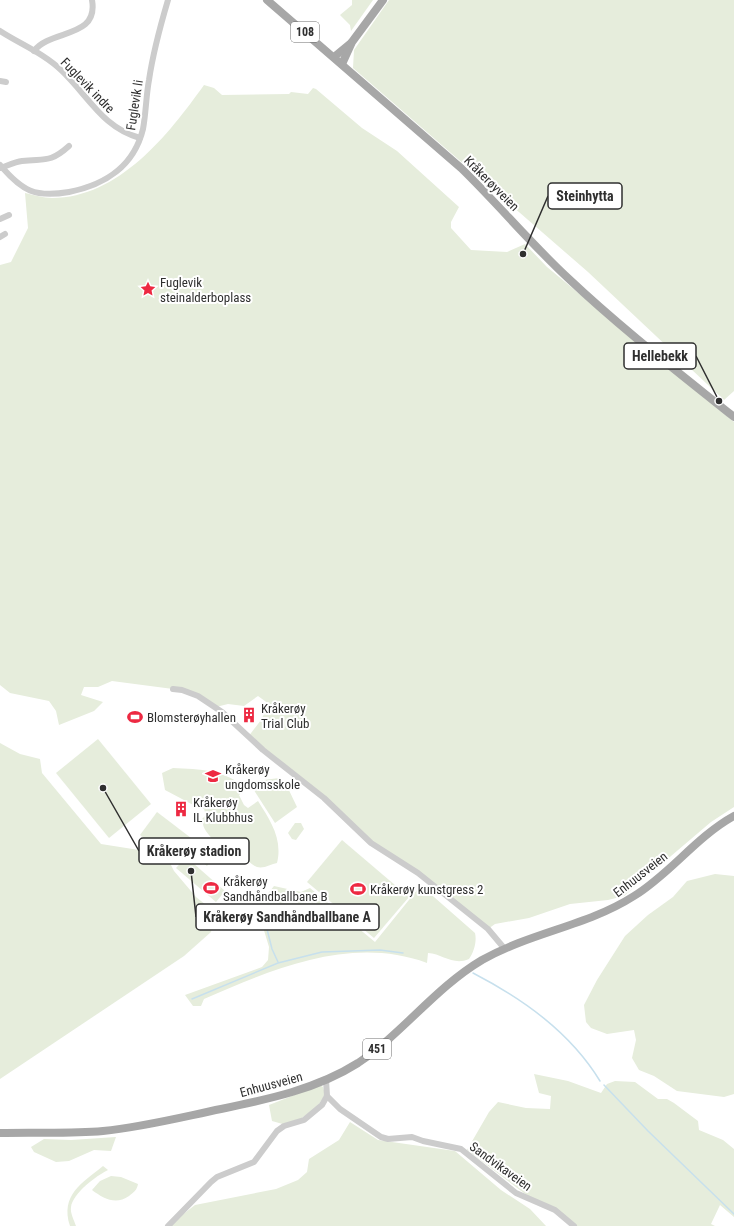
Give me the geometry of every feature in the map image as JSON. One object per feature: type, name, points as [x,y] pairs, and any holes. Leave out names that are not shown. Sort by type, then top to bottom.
[{"type":"main road","name":"Kråkerøyveien","points":[[267,0],[461,168],[488,194],[557,268],[588,297],[734,417]]},
{"type":"main road","points":[[342,64],[352,42],[383,0]]},
{"type":"main road","points":[[334,57],[352,42]]},
{"type":"main road","name":"Enhuusveien","points":[[0,1133],[87,1132],[132,1127],[277,1097],[326,1080],[368,1056],[455,978],[504,948],[615,908],[637,895],[709,833],[734,816]]},
{"type":"street","points":[[34,51],[42,42],[66,34],[85,24],[92,12],[92,0]]},
{"type":"street","name":"Fuglevik li","points":[[1,167],[25,188],[36,193],[55,194],[76,190],[102,181],[125,166],[136,150],[140,138],[152,63],[168,0]]},
{"type":"street","name":"Fuglevik indre","points":[[0,31],[34,51],[61,70],[111,125],[130,135],[140,138]]},
{"type":"street","points":[[1,167],[19,161],[46,161],[60,155],[69,146]]},
{"type":"street","points":[[0,219],[9,215]]},
{"type":"street","points":[[173,689],[182,690],[198,696],[222,712],[262,750],[324,798],[371,843],[418,872],[488,929],[504,948]]},
{"type":"street","points":[[168,1226],[211,1182],[218,1177],[254,1162],[277,1131],[284,1126],[304,1120],[322,1105],[327,1096],[326,1080]]},
{"type":"street","name":"Sandvikaveien","points":[[327,1096],[340,1109],[381,1137],[388,1139],[412,1137],[423,1141],[461,1149],[516,1193],[555,1210],[574,1226]]},
{"type":"green space","points":[[352,0],[373,0],[351,31],[350,25],[340,15],[352,5]]},
{"type":"green space","points":[[389,0],[734,0],[734,391],[724,400],[588,272],[353,68],[354,50]]},
{"type":"green space","points":[[204,85],[214,88],[222,95],[289,94],[291,92],[308,94],[313,88],[316,89],[362,128],[397,151],[459,207],[451,222],[451,228],[471,250],[507,252],[525,244],[547,267],[734,422],[734,807],[711,822],[624,896],[608,900],[570,904],[529,918],[495,924],[488,929],[418,873],[388,855],[248,737],[261,720],[269,704],[258,696],[244,706],[228,704],[216,707],[198,696],[173,689],[112,681],[98,687],[84,687],[81,695],[103,702],[94,711],[59,725],[56,711],[49,701],[10,693],[0,685],[0,265],[11,262],[28,228],[25,193],[52,198],[76,195],[99,187],[120,175],[140,160],[158,142],[175,123]]},
{"type":"green space","points":[[98,739],[151,804],[109,838],[56,773]]},
{"type":"green space","points":[[0,743],[20,754],[40,759],[42,773],[101,844],[158,853],[169,861],[174,871],[196,897],[211,909],[214,921],[211,932],[184,956],[0,1079]]},
{"type":"green space","points":[[173,768],[203,770],[221,774],[230,778],[246,789],[239,795],[244,805],[248,808],[258,801],[274,830],[278,846],[277,863],[265,867],[256,866],[246,861],[244,864],[218,844],[204,829],[203,824],[200,821],[206,815],[204,809],[199,808],[165,790],[162,773]]},
{"type":"green space","points":[[279,778],[286,784],[297,807],[275,823],[252,787],[256,781]]},
{"type":"green space","points":[[157,812],[195,841],[178,864],[140,835]]},
{"type":"green space","points":[[295,823],[301,823],[304,829],[296,840],[292,839],[288,833]]},
{"type":"green space","points":[[198,838],[218,852],[207,866],[188,851]]},
{"type":"green space","name":"Kråkerøy kunstgress 2","points":[[342,840],[409,897],[374,938],[307,882]]},
{"type":"green space","points":[[186,857],[225,891],[216,902],[176,868]]},
{"type":"green space","points":[[715,874],[734,876],[734,1094],[724,1097],[677,1091],[654,1076],[639,1070],[632,1058],[636,1040],[634,1030],[607,1034],[591,1028],[586,1022],[584,1005],[597,980],[625,936],[648,915],[673,897],[687,881]]},
{"type":"green space","points":[[274,886],[301,892],[310,888],[375,942],[417,890],[426,890],[475,933],[476,939],[474,950],[469,959],[463,961],[453,960],[428,953],[427,963],[398,955],[370,953],[341,954],[313,959],[257,977],[204,999],[201,1006],[193,1006],[185,995],[262,967],[268,960],[269,947],[260,917],[253,912]]},
{"type":"green space","points":[[534,1074],[568,1081],[601,1093],[607,1084],[615,1081],[635,1082],[658,1099],[667,1099],[674,1103],[698,1121],[699,1130],[723,1140],[734,1149],[734,1217],[720,1205],[711,1224],[715,1226],[576,1226],[533,1200],[467,1150],[489,1112],[498,1102],[526,1108],[550,1109],[551,1096],[539,1093]]},
{"type":"green space","points":[[320,1085],[323,1087],[325,1094],[318,1106],[299,1120],[286,1125],[272,1121],[269,1105]]},
{"type":"green space","points":[[350,1122],[378,1140],[455,1151],[501,1190],[530,1209],[546,1226],[168,1226],[195,1205],[276,1189],[298,1180],[307,1172],[309,1159],[339,1140]]},
{"type":"green space","points":[[116,1137],[111,1151],[94,1150],[69,1161],[56,1162],[34,1152],[31,1147],[44,1139],[71,1140]]},
{"type":"green space","points":[[103,1166],[108,1170],[97,1176],[76,1196],[71,1207],[71,1212],[76,1226],[70,1226],[68,1206],[71,1198],[81,1184]]},
{"type":"green space","points":[[111,1176],[121,1177],[138,1184],[137,1188],[129,1196],[119,1200],[110,1200],[92,1190],[100,1181]]},
{"type":"waterway","points":[[262,909],[272,949],[278,962]]},
{"type":"waterway","points":[[192,999],[278,963],[322,952],[380,950],[403,953]]},
{"type":"waterway","points":[[473,973],[510,994],[544,1018],[575,1047],[600,1081]]},
{"type":"waterway","points":[[604,1085],[648,1131],[734,1214]]},
{"type":"place","name":"Steinhytta","points":[[523,254]]},
{"type":"place","name":"Fuglevik steinalderboplass","points":[[148,289]]},
{"type":"place","name":"Hellebekk","points":[[719,401]]},
{"type":"place","name":"Kråkerøy Trial Club","points":[[249,715]]},
{"type":"place","name":"Blomsterøyhallen","points":[[135,717]]},
{"type":"place","name":"Kråkerøy ungdomsskole","points":[[213,776]]},
{"type":"place","name":"Kråkerøy stadion","points":[[103,788]]},
{"type":"place","name":"Kråkerøy IL Klubbhus","points":[[181,809]]},
{"type":"place","name":"Kråkerøy Sandhåndballbane A","points":[[191,871]]},
{"type":"place","name":"Kråkerøy Sandhåndballbane B","points":[[211,888]]},
{"type":"place","name":"Kråkerøy kunstgress 2","points":[[358,889]]}]
